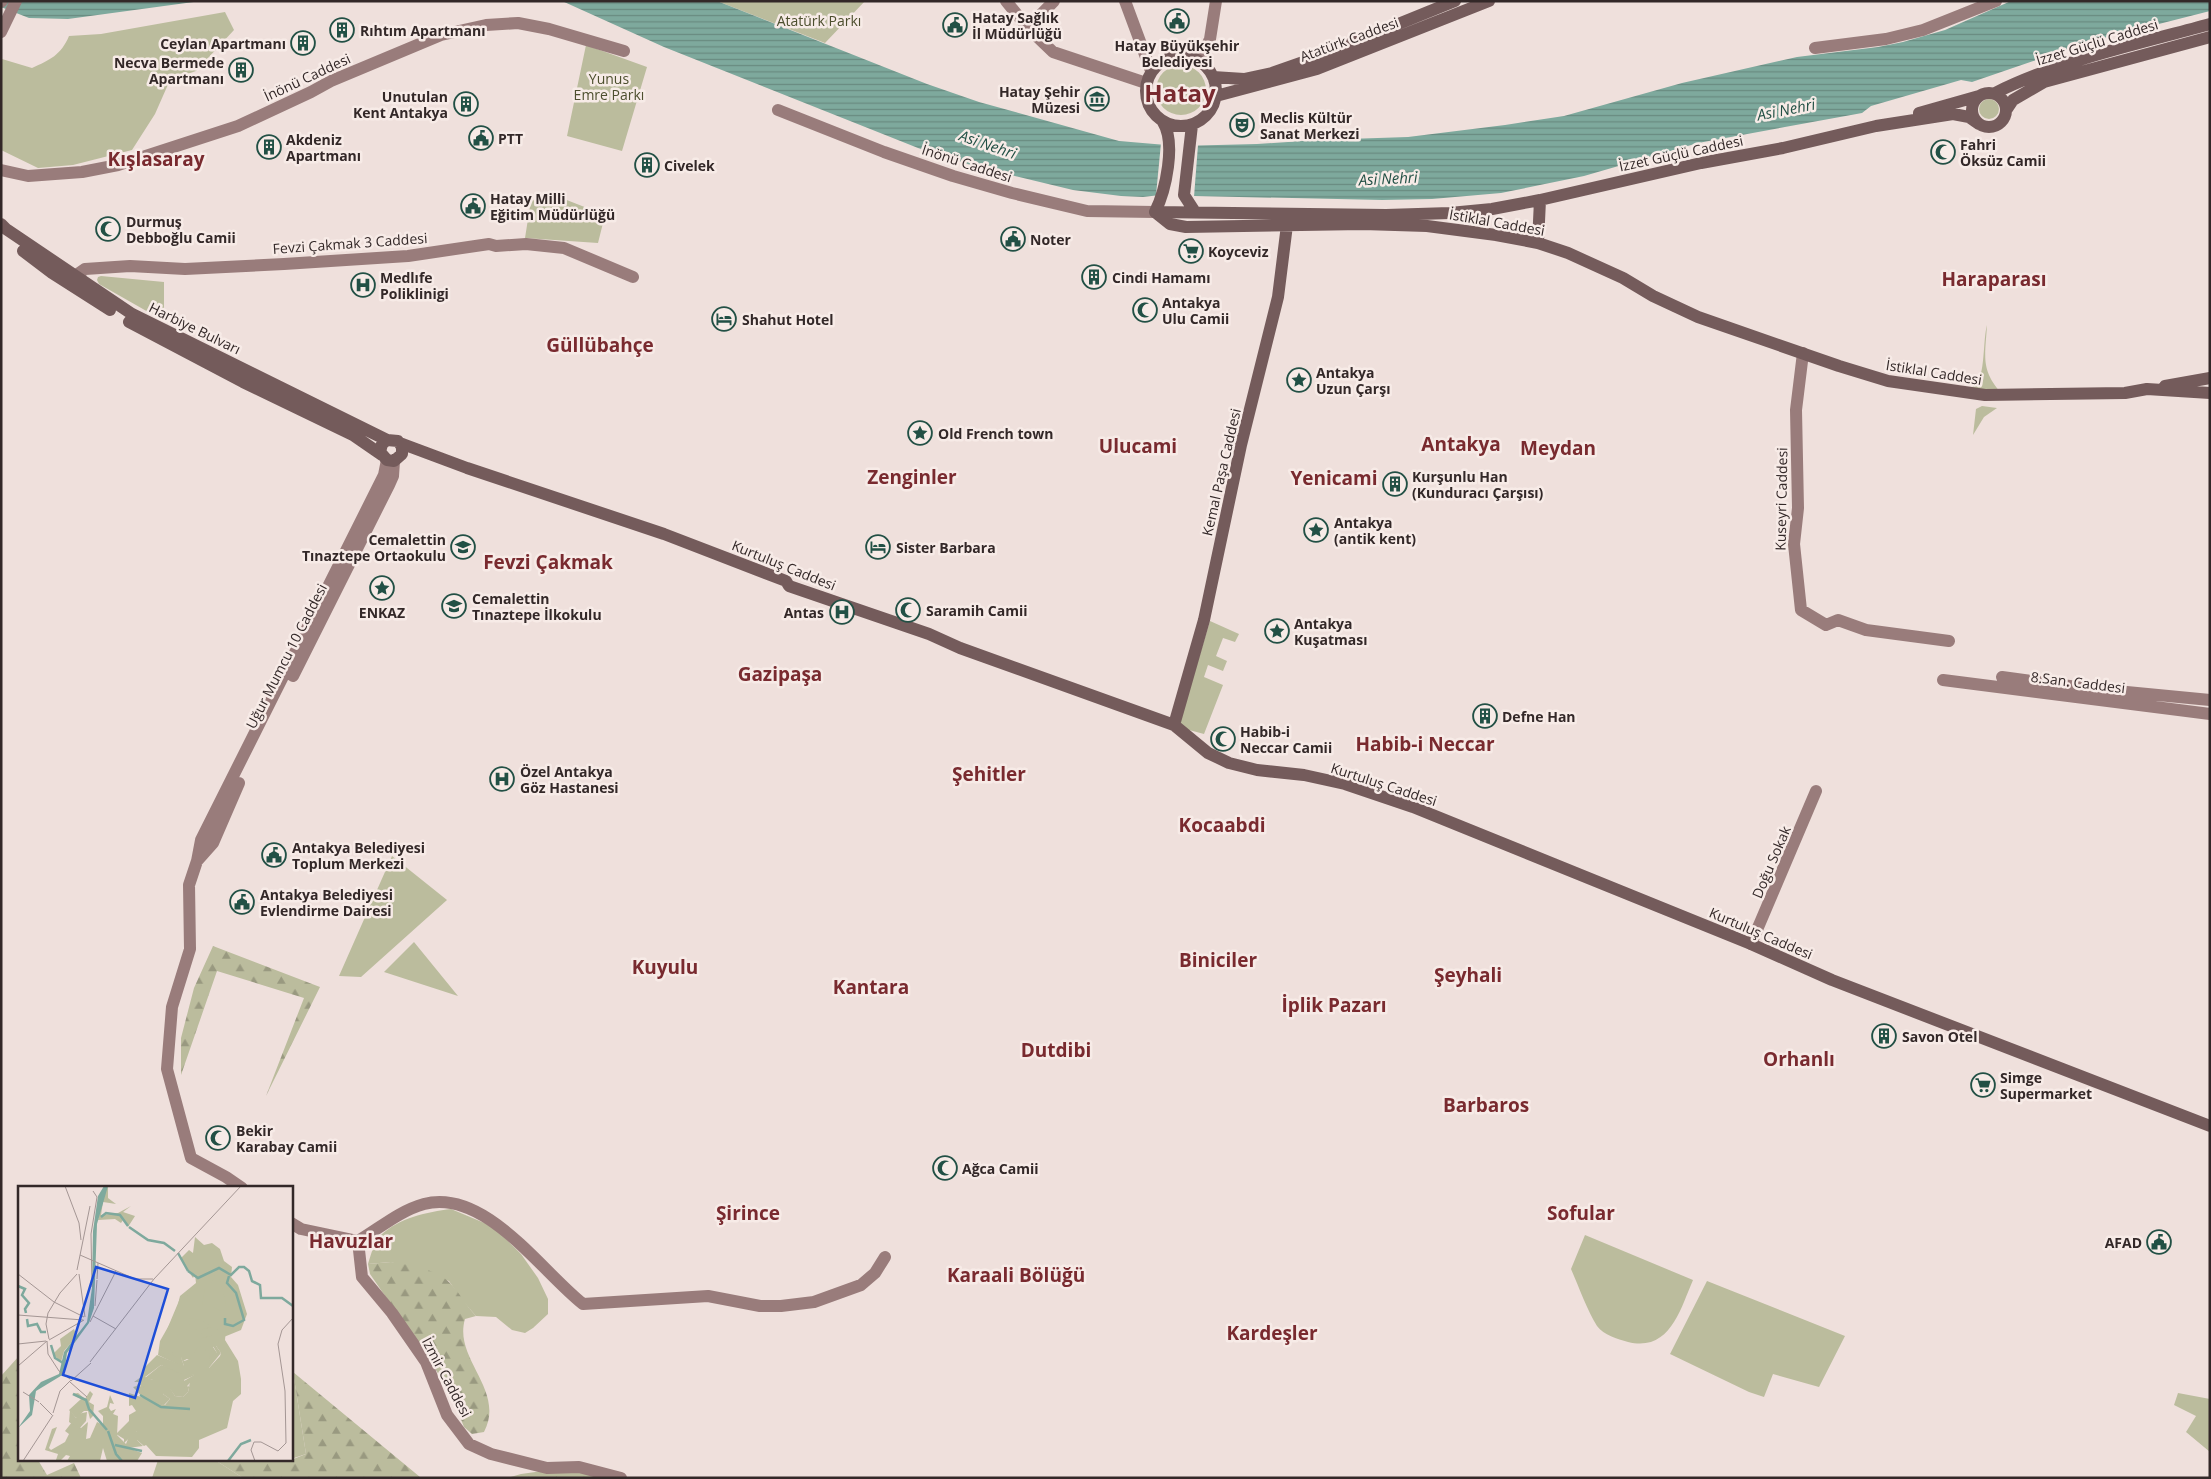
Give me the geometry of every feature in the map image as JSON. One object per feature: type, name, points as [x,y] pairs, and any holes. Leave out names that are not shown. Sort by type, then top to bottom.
[{"type":"main road","name":"Atatürk Caddesi","points":[[1213,77],[1244,79],[1272,73],[1455,1]]},
{"type":"main road","name":"Atatürk Caddesi","points":[[1216,96],[1317,68],[1489,1]]},
{"type":"main road","name":"İzzet Güçlü Caddesi","points":[[1492,209],[1540,200],[1656,173],[1783,148],[1876,126],[1984,93],[1995,93],[2012,84],[2088,58],[2210,24]]},
{"type":"main road","name":"İzzet Güçlü Caddesi","points":[[1876,126],[1953,114],[1969,116],[1979,124],[1988,127],[1997,126],[2004,119],[2013,100],[2044,82],[2210,37]]},
{"type":"main road","points":[[1155,212],[1163,195],[1169,144],[1168,131],[1148,105],[1146,94],[1149,77],[1159,63],[1169,58],[1179,56],[1190,57],[1200,62],[1213,77],[1216,96],[1209,113],[1192,125],[1172,126],[1162,122]]},
{"type":"main road","points":[[1995,93],[2003,99],[2007,110]]},
{"type":"main road","points":[[1979,96],[1972,110],[1979,124]]},
{"type":"main road","points":[[1192,125],[1184,196],[1195,212]]},
{"type":"main road","points":[[1538,243],[1540,200]]},
{"type":"main road","name":"İstiklal Caddesi","points":[[1155,212],[1386,215],[1450,213],[1492,209]]},
{"type":"main road","name":"İstiklal Caddesi","points":[[1155,212],[1170,224],[1186,227],[1363,224],[1427,226],[1496,235],[1538,243],[1568,253],[1623,278],[1680,310],[1888,381],[1986,395],[2125,392],[2210,378]]},
{"type":"main road","name":"Harbiye Bulvarı","points":[[1,224],[72,280],[130,322],[243,382],[353,435],[387,459]]},
{"type":"main road","name":"Kemal Paşa Caddesi","points":[[1174,725],[1204,620],[1241,445],[1278,297],[1287,225]]},
{"type":"main road","name":"Harbiye Bulvarı","points":[[1,234],[72,280],[132,314],[387,440]]},
{"type":"main road","name":"İstiklal Caddesi","points":[[2147,389],[2210,393]]},
{"type":"main road","name":"İstiklal Caddesi","points":[[2189,393],[2210,399]]},
{"type":"main road","points":[[387,440],[394,439],[400,443]]},
{"type":"main road","name":"Uğur Mumcu 10 Caddesi","points":[[387,440],[381,448],[387,459],[402,454],[400,443]]},
{"type":"main road","name":"Kurtuluş Caddesi","points":[[400,443],[466,468],[664,534],[786,581],[789,586],[929,634],[952,645],[1174,725],[1208,754],[1229,763],[1257,770],[1304,775],[1345,784],[1413,807],[1751,944],[1832,980],[2130,1095]]},
{"type":"main road","points":[[2130,1095],[2210,1120]]},
{"type":"main road","points":[[2130,1095],[2210,1126]]},
{"type":"street","points":[[3,28],[16,1]]},
{"type":"street","points":[[1006,1],[1028,28],[1053,52],[1149,77]]},
{"type":"street","points":[[1028,28],[1054,1]]},
{"type":"street","points":[[1125,1],[1149,77]]},
{"type":"street","points":[[1200,62],[1210,39],[1216,1]]},
{"type":"street","points":[[1815,48],[1886,40],[1923,30],[1996,1]]},
{"type":"street","name":"İnönü Caddesi","points":[[1,170],[28,176],[82,172],[118,165],[238,126],[311,92],[331,80],[441,35],[486,25],[518,23],[550,29],[624,51]]},
{"type":"street","name":"İnönü Caddesi","points":[[778,110],[884,152],[953,176],[1012,193],[1087,211],[1155,212]]},
{"type":"street","name":"Fevzi Çakmak 3 Caddesi","points":[[72,280],[86,269],[130,266],[185,269],[408,256],[489,244],[496,246],[526,244],[564,248],[633,277]]},
{"type":"street","name":"Kuseyri Caddesi","points":[[1803,353],[1796,410],[1798,508],[1794,544],[1801,610],[1826,625],[1838,620],[1866,630],[1949,641]]},
{"type":"street","name":"Uğur Mumcu 10 Caddesi","points":[[239,1186],[191,1158],[167,1068],[172,1007],[190,949],[189,885],[201,840],[384,475],[387,459]]},
{"type":"street","name":"8.San. Caddesi","points":[[2002,677],[2085,688],[2210,700]]},
{"type":"street","name":"8.San. Caddesi","points":[[1943,680],[2210,714]]},
{"type":"street","name":"Doğu Sokak","points":[[1751,944],[1816,791]]},
{"type":"street","points":[[292,1224],[301,1229],[358,1241],[406,1211],[426,1203],[470,1208],[483,1214],[516,1239],[564,1289],[583,1304],[708,1296],[760,1306],[781,1306],[814,1302],[862,1285],[875,1273],[885,1257]]},
{"type":"street","name":"İzmir Caddesi","points":[[358,1241],[362,1277],[392,1313],[426,1362],[448,1415],[469,1444],[491,1454],[547,1468],[579,1467],[621,1478]]},
{"type":"green space","name":"Atatürk Parkı","points":[[717,1],[865,1],[825,43]]},
{"type":"green space","points":[[225,12],[234,30],[196,71],[170,80],[155,114],[132,150],[73,165],[38,168],[1,150],[2,59],[32,68],[59,52],[69,36],[101,34]]},
{"type":"green space","name":"Yunus Emre Parkı","points":[[586,45],[647,67],[622,151],[567,136]]},
{"type":"green space","points":[[1181,65],[1190,67],[1201,76],[1206,90],[1204,99],[1195,110],[1181,115],[1172,113],[1161,104],[1156,90],[1158,81],[1167,70]]},
{"type":"green space","points":[[1989,99],[1996,102],[1999,109],[1996,116],[1989,119],[1982,116],[1979,109],[1982,102]]},
{"type":"green space","points":[[559,197],[605,215],[598,243],[525,238],[531,200],[558,204]]},
{"type":"green space","points":[[101,276],[164,282],[164,321],[99,284],[97,280]]},
{"type":"green space","points":[[1987,325],[1985,356],[1988,372],[1991,380],[2005,397],[1966,392],[1977,382],[1980,376]]},
{"type":"green space","points":[[1982,406],[1997,408],[1984,417],[1973,435],[1976,409]]},
{"type":"green space","points":[[1210,621],[1239,634],[1235,642],[1223,638],[1216,656],[1227,661],[1223,671],[1208,665],[1204,677],[1223,685],[1204,734],[1178,727]]},
{"type":"green space","points":[[392,856],[447,900],[361,977],[339,976]]},
{"type":"green space","points":[[414,942],[458,996],[384,972]]},
{"type":"green space","points":[[213,946],[320,987],[266,1096],[304,998],[217,971],[181,1075],[181,1038],[194,988]]},
{"type":"green space","points":[[451,1209],[494,1227],[521,1254],[538,1278],[548,1299],[548,1314],[533,1328],[525,1333],[512,1330],[496,1317],[476,1316],[449,1281],[391,1262],[368,1264],[376,1242],[388,1229],[414,1217]]},
{"type":"green space","points":[[1585,1235],[1693,1280],[1678,1315],[1664,1335],[1654,1341],[1642,1343],[1628,1342],[1607,1334],[1597,1326],[1571,1269]]},
{"type":"green space","points":[[391,1262],[422,1268],[438,1274],[454,1287],[476,1316],[465,1319],[463,1334],[466,1348],[489,1402],[489,1417],[484,1432],[472,1434],[464,1427],[453,1399],[436,1370],[370,1274],[368,1264]]},
{"type":"green space","points":[[1707,1281],[1845,1336],[1819,1387],[1773,1374],[1764,1397],[1749,1392],[1670,1354]]},
{"type":"green space","points":[[18,1357],[18,1462],[39,1462],[47,1475],[74,1463],[81,1478],[1,1478],[1,1376]]},
{"type":"green space","points":[[292,1372],[306,1454],[292,1459]]},
{"type":"green space","points":[[293,1372],[423,1478],[243,1478],[218,1462],[292,1462],[292,1460],[306,1454]]},
{"type":"green space","points":[[2178,1393],[2210,1399],[2210,1452],[2186,1432],[2196,1416],[2174,1405]]},
{"type":"green space","points":[[157,1462],[218,1462],[243,1478],[152,1478]]},
{"type":"green space","points":[[564,1468],[619,1478],[507,1478],[521,1474]]},
{"type":"water","points":[[1,1],[201,1],[68,19],[29,18],[1,7]]},
{"type":"water","name":"Asi Nehri","points":[[562,1],[717,1],[927,84],[979,102],[1119,141],[1178,146],[1408,137],[1564,116],[1682,83],[1797,57],[1903,42],[1945,30],[2011,1],[2210,1],[2210,11],[2092,41],[1972,82],[1961,80],[1871,106],[1862,113],[1698,143],[1584,176],[1501,193],[1432,199],[1382,200],[1194,196],[1177,193],[1143,197],[1121,196],[1073,190],[974,166],[918,148],[664,47]]},
{"type":"pier","points":[[1161,143],[1198,145],[1194,197],[1156,195]]},
{"type":"place","name":"Hatay Büyükşehir Belediyesi","points":[[1177,21]]},
{"type":"place","name":"Hatay Sağlık İl Müdürlüğü","points":[[955,25]]},
{"type":"place","name":"Rıhtım Apartmanı","points":[[342,30]]},
{"type":"place","name":"Ceylan Apartmanı","points":[[303,43]]},
{"type":"place","name":"Necva Bermede Apartmanı","points":[[241,70]]},
{"type":"place","name":"Hatay Şehir Müzesi","points":[[1097,99]]},
{"type":"place","name":"Unutulan Kent Antakya","points":[[466,104]]},
{"type":"place","name":"Meclis Kültür Sanat Merkezi","points":[[1242,125]]},
{"type":"place","name":"PTT","points":[[481,138]]},
{"type":"place","name":"Akdeniz Apartmanı","points":[[269,147]]},
{"type":"place","name":"Fahri Öksüz Camii","points":[[1943,152]]},
{"type":"place","name":"Civelek","points":[[647,165]]},
{"type":"place","name":"Hatay Milli Eğitim Müdürlüğü","points":[[473,206]]},
{"type":"place","name":"Durmuş Debboğlu Camii","points":[[108,229]]},
{"type":"place","name":"Noter","points":[[1013,239]]},
{"type":"place","name":"Koyceviz","points":[[1191,251]]},
{"type":"place","name":"Cindi Hamamı","points":[[1094,277]]},
{"type":"place","name":"Medlıfe Poliklinigi","points":[[363,285]]},
{"type":"place","name":"Antakya Ulu Camii","points":[[1145,310]]},
{"type":"place","name":"Shahut Hotel","points":[[724,319]]},
{"type":"place","name":"Antakya Uzun Çarşı","points":[[1299,380]]},
{"type":"place","name":"Old French town","points":[[920,433]]},
{"type":"place","name":"Kurşunlu Han (Kunduracı Çarşısı)","points":[[1395,484]]},
{"type":"place","name":"Antakya (antik kent)","points":[[1316,530]]},
{"type":"place","name":"Cemalettin Tınaztepe Ortaokulu","points":[[463,547]]},
{"type":"place","name":"Sister Barbara","points":[[878,547]]},
{"type":"place","name":"ENKAZ","points":[[382,588]]},
{"type":"place","name":"Cemalettin Tınaztepe İlkokulu","points":[[454,606]]},
{"type":"place","name":"Saramih Camii","points":[[908,610]]},
{"type":"place","name":"Antas","points":[[842,612]]},
{"type":"place","name":"Antakya Kuşatması","points":[[1277,631]]},
{"type":"place","name":"Defne Han","points":[[1485,716]]},
{"type":"place","name":"Habib-i Neccar Camii","points":[[1223,739]]},
{"type":"place","name":"Özel Antakya Göz Hastanesi","points":[[502,779]]},
{"type":"place","name":"Antakya Belediyesi Toplum Merkezi","points":[[274,855]]},
{"type":"place","name":"Antakya Belediyesi Evlendirme Dairesi","points":[[242,902]]},
{"type":"place","name":"Savon Otel","points":[[1884,1036]]},
{"type":"place","name":"Simge Supermarket","points":[[1983,1085]]},
{"type":"place","name":"Bekir Karabay Camii","points":[[218,1138]]},
{"type":"place","name":"Ağca Camii","points":[[945,1168]]},
{"type":"place","name":"AFAD","points":[[2159,1242]]},
{"type":"district","name":"Hatay","points":[[1180,92]]},
{"type":"district","name":"Kışlasaray","points":[[156,159]]},
{"type":"district","name":"Haraparası","points":[[1994,279]]},
{"type":"district","name":"Güllübahçe","points":[[600,345]]},
{"type":"district","name":"Antakya","points":[[1461,444]]},
{"type":"district","name":"Ulucami","points":[[1138,446]]},
{"type":"district","name":"Meydan","points":[[1558,448]]},
{"type":"district","name":"Zenginler","points":[[912,477]]},
{"type":"district","name":"Yenicami","points":[[1334,478]]},
{"type":"district","name":"Fevzi Çakmak","points":[[548,562]]},
{"type":"district","name":"Gazipaşa","points":[[780,674]]},
{"type":"district","name":"Habib-i Neccar","points":[[1425,744]]},
{"type":"district","name":"Şehitler","points":[[989,774]]},
{"type":"district","name":"Kocaabdi","points":[[1222,825]]},
{"type":"district","name":"Biniciler","points":[[1218,960]]},
{"type":"district","name":"Kuyulu","points":[[665,967]]},
{"type":"district","name":"Şeyhali","points":[[1468,975]]},
{"type":"district","name":"Kantara","points":[[871,987]]},
{"type":"district","name":"İplik Pazarı","points":[[1334,1005]]},
{"type":"district","name":"Dutdibi","points":[[1056,1050]]},
{"type":"district","name":"Orhanlı","points":[[1799,1059]]},
{"type":"district","name":"Barbaros","points":[[1486,1105]]},
{"type":"district","name":"Şirince","points":[[748,1213]]},
{"type":"district","name":"Sofular","points":[[1581,1213]]},
{"type":"district","name":"Havuzlar","points":[[351,1241]]},
{"type":"district","name":"Karaali Bölüğü","points":[[1016,1275]]},
{"type":"district","name":"Kardeşler","points":[[1272,1333]]}]
